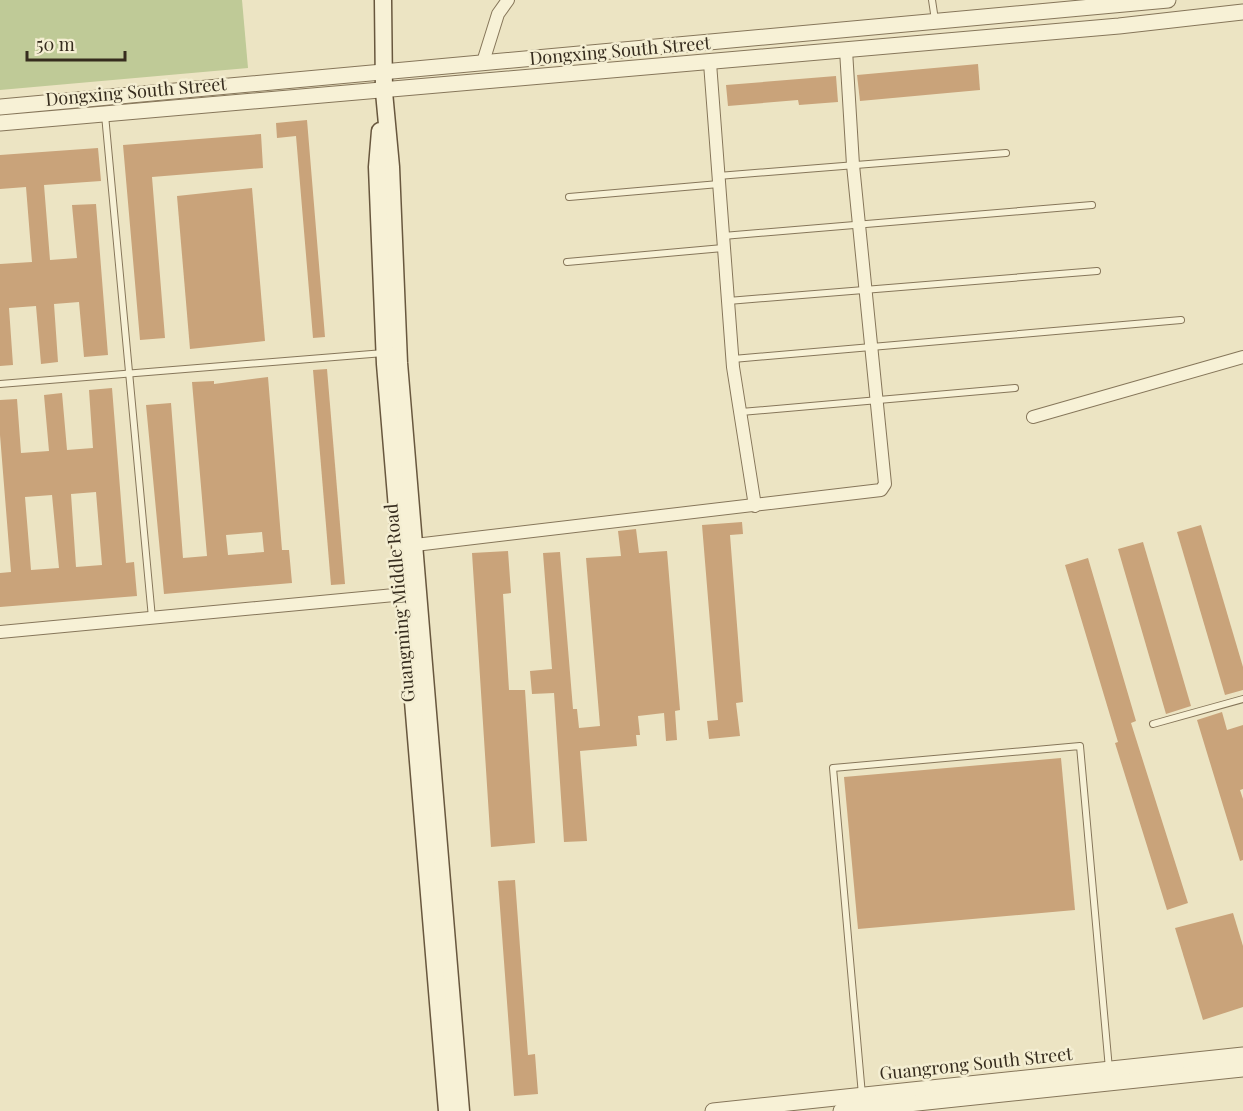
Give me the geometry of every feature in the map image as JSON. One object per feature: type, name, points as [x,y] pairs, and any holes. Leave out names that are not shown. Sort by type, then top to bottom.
[{"type":"main road","name":"Guangming Middle Road","points":[[383,0],[383,71],[391,167],[399,363],[461,1111]]},
{"type":"main road","name":"Guangming Middle Road","points":[[384,92],[377,167],[384,352],[447,1111]]},
{"type":"street","points":[[483,62],[498,14],[508,0]]},
{"type":"street","name":"Dongxing South Street","points":[[0,107],[935,22],[1064,5],[1168,0]]},
{"type":"street","name":"Dongxing South Street","points":[[0,123],[710,63],[1243,12]]},
{"type":"street","points":[[415,545],[881,490],[885,484],[853,165],[846,50]]},
{"type":"street","points":[[710,63],[733,359],[755,506]]},
{"type":"street","points":[[1033,417],[1243,357]]},
{"type":"street","points":[[0,632],[405,594]]},
{"type":"street","name":"Guangrong South Street","points":[[713,1111],[1243,1055]]},
{"type":"street","name":"Guangrong South Street","points":[[841,1111],[1243,1069]]},
{"type":"lane","points":[[932,0],[935,22]]},
{"type":"lane","points":[[105,115],[152,618]]},
{"type":"lane","points":[[569,197],[853,165],[1006,153]]},
{"type":"lane","points":[[567,262],[859,225],[1092,205]]},
{"type":"lane","points":[[728,302],[1097,271]]},
{"type":"lane","points":[[733,359],[1181,320]]},
{"type":"lane","points":[[0,384],[384,352]]},
{"type":"lane","points":[[741,412],[1015,388]]},
{"type":"lane","points":[[1152,724],[1243,699]]},
{"type":"lane","points":[[862,1095],[833,768],[1080,746],[1109,1069]]},
{"type":"green space","points":[[0,0],[242,0],[248,68],[0,90]]},
{"type":"building","points":[[978,64],[980,90],[860,101],[857,75]]},
{"type":"building","points":[[836,76],[838,102],[799,105],[798,100],[728,106],[726,85]]},
{"type":"building","points":[[307,120],[325,337],[313,338],[296,136],[277,138],[276,123]]},
{"type":"building","points":[[261,134],[263,168],[152,177],[165,338],[140,340],[123,145]]},
{"type":"building","points":[[98,148],[101,181],[44,185],[50,260],[77,258],[72,205],[96,204],[108,355],[84,357],[79,302],[54,304],[58,362],[41,364],[36,306],[9,308],[13,365],[0,366],[0,264],[32,262],[26,187],[0,189],[0,155]]},
{"type":"building","points":[[252,188],[265,341],[190,349],[177,196]]},
{"type":"building","points":[[327,369],[345,584],[331,585],[313,370]]},
{"type":"building","points":[[268,377],[282,550],[289,550],[292,583],[164,594],[146,405],[171,403],[183,558],[207,556],[192,382],[214,381],[214,384]],"holes":[[[262,532],[264,552],[228,555],[226,535]]]},
{"type":"building","points":[[112,388],[126,563],[134,562],[137,596],[0,607],[0,573],[11,572],[0,435],[0,400],[17,399],[21,453],[49,451],[44,395],[62,393],[67,450],[93,448],[89,390]],"holes":[[[96,492],[102,565],[76,567],[71,494]],[[52,495],[59,568],[31,570],[25,497]]]},
{"type":"building","points":[[742,522],[743,534],[730,535],[743,702],[736,703],[740,736],[709,739],[707,721],[718,720],[702,525]]},
{"type":"building","points":[[1201,525],[1243,667],[1243,690],[1225,695],[1177,532]]},
{"type":"building","points":[[636,529],[639,553],[667,551],[680,710],[675,711],[677,740],[666,741],[664,713],[638,716],[640,735],[636,735],[637,746],[580,751],[587,841],[564,842],[554,693],[532,694],[530,671],[552,669],[543,553],[560,552],[573,709],[577,709],[579,728],[600,726],[586,558],[621,556],[618,531]]},
{"type":"building","points":[[1143,542],[1191,706],[1166,714],[1118,549]]},
{"type":"building","points":[[508,551],[511,593],[503,594],[509,690],[525,690],[535,843],[491,847],[472,553]]},
{"type":"building","points":[[1088,558],[1136,721],[1131,723],[1188,903],[1167,910],[1115,743],[1118,742],[1065,565]]},
{"type":"building","points":[[1222,712],[1227,730],[1243,725],[1243,789],[1240,790],[1243,799],[1243,860],[1240,861],[1197,720]]},
{"type":"building","points":[[1061,758],[1075,910],[858,929],[844,777]]},
{"type":"building","points":[[515,880],[528,1055],[535,1054],[538,1094],[514,1096],[498,881]]},
{"type":"building","points":[[1233,913],[1243,946],[1243,1007],[1203,1020],[1175,928]]}]
